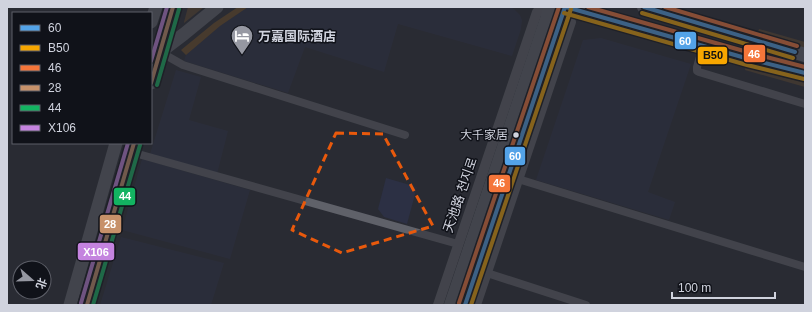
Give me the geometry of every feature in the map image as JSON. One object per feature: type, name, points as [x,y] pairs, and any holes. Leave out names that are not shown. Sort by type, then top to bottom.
[{"type":"highway","points":[[565,7],[805,73]]},
{"type":"highway","points":[[644,7],[805,55]]},
{"type":"main road","points":[[152,19],[156,7]]},
{"type":"main road","points":[[152,78],[156,56],[173,7]]},
{"type":"main road","points":[[156,56],[217,7]]},
{"type":"main road","name":"天池路 천지로","points":[[450,305],[550,7]]},
{"type":"main road","points":[[465,305],[565,7]]},
{"type":"main road","points":[[70,305],[116,144]]},
{"type":"main road","points":[[87,305],[132,148]]},
{"type":"street","name":"天池路 천지로","points":[[438,305],[537,12],[544,7]]},
{"type":"street","points":[[476,305],[571,22],[565,7]]},
{"type":"street","points":[[703,46],[697,67],[699,72],[805,104]]},
{"type":"street","points":[[156,56],[405,135]]},
{"type":"street","points":[[132,148],[458,244]]},
{"type":"street","points":[[518,178],[805,267]]},
{"type":"street","points":[[487,273],[586,305]]},
{"type":"highlighted area","points":[[336,133],[383,134],[433,226],[342,253],[292,230]]},
{"type":"shaded area","points":[[188,7],[204,7],[184,23],[184,22]]},
{"type":"shaded area","points":[[238,7],[248,7],[220,26],[186,55],[181,50],[214,23]]},
{"type":"shaded area","points":[[248,7],[510,7],[520,15],[522,20],[521,29],[512,56],[398,24],[384,72],[305,47],[288,93],[184,61],[186,55],[220,26]]},
{"type":"shaded area","points":[[759,29],[805,42],[805,48],[758,32]]},
{"type":"shaded area","points":[[601,38],[691,64],[648,192],[675,202],[669,220],[536,180],[583,40]]},
{"type":"shaded area","points":[[746,67],[805,81],[805,87],[745,70]]},
{"type":"shaded area","points":[[176,70],[201,77],[189,120],[228,131],[217,174],[150,154]]},
{"type":"shaded area","points":[[142,159],[250,190],[230,259],[122,230]]},
{"type":"shaded area","points":[[386,178],[417,187],[407,224],[384,217],[378,209]]},
{"type":"shaded area","points":[[121,237],[224,263],[211,305],[100,305]]},
{"type":"transit line","name":"X106","points":[[152,58],[167,7]]},
{"type":"transit line","name":"28","points":[[152,80],[173,7]]},
{"type":"transit line","name":"46","points":[[459,303],[559,7]]},
{"type":"transit line","name":"60","points":[[465,305],[565,7]]},
{"type":"transit line","name":"60","points":[[566,7],[749,59],[805,73]]},
{"type":"transit line","name":"46","points":[[588,7],[805,67]]},
{"type":"transit line","name":"60","points":[[644,7],[795,52]]},
{"type":"transit line","name":"46","points":[[665,7],[797,46]]},
{"type":"transit line","name":"44","points":[[157,85],[179,9]]},
{"type":"transit line","name":"B50","points":[[471,305],[571,9]]},
{"type":"transit line","name":"B50","points":[[564,13],[747,65],[804,79]]},
{"type":"transit line","name":"B50","points":[[642,13],[793,58]]},
{"type":"transit line","name":"X106","points":[[81,303],[128,144]]},
{"type":"transit line","name":"28","points":[[87,305],[134,144]]},
{"type":"transit line","name":"44","points":[[93,305],[140,145]]},
{"type":"place","name":"万嘉国际酒店","points":[[242,56]]},
{"type":"place","name":"大千家居","points":[[516,135]]}]
